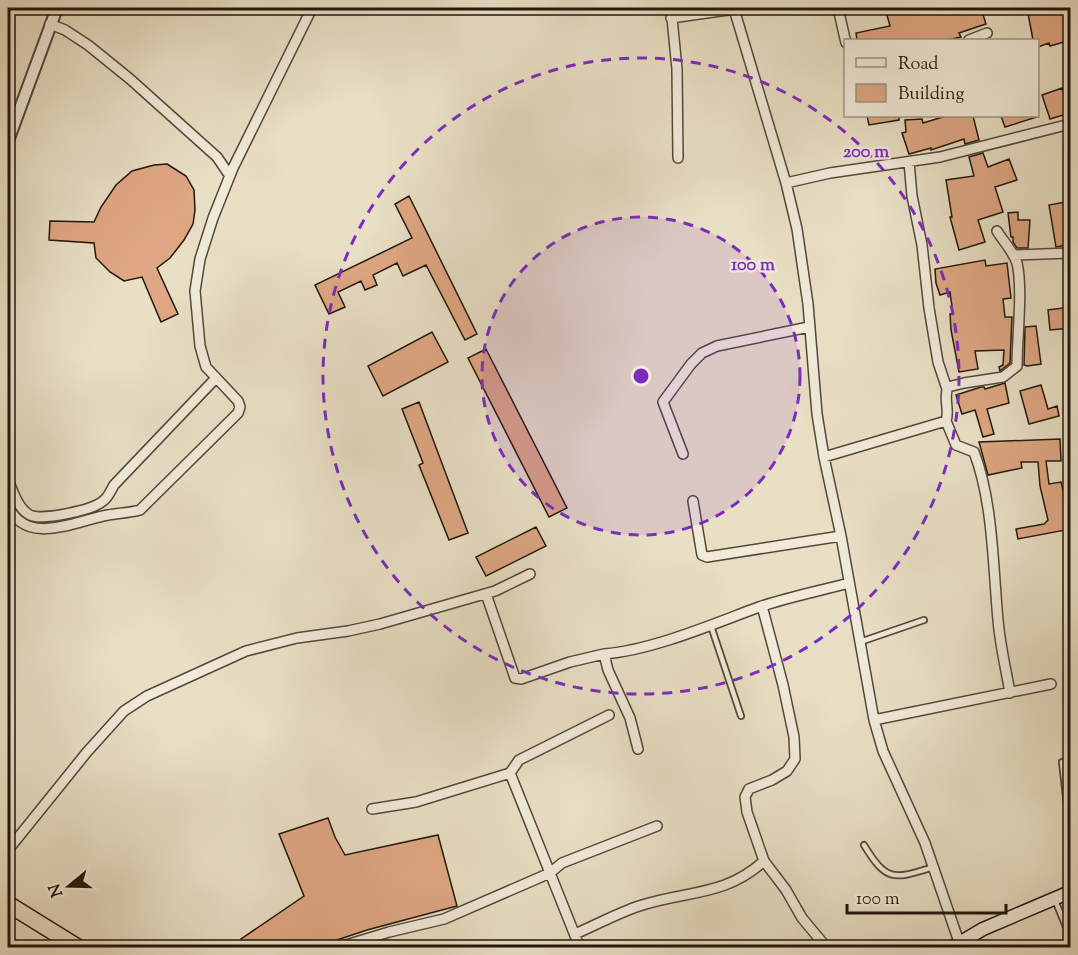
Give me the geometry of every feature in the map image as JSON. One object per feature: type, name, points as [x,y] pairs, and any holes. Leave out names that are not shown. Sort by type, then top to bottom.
[{"type":"highway","points":[[8,904],[79,948]]},
{"type":"highway","points":[[8,944],[13,948]]},
{"type":"main road","points":[[962,944],[1071,892]]},
{"type":"street","points":[[8,141],[57,8]]},
{"type":"street","points":[[8,506],[18,521],[35,529],[48,529],[110,514],[122,515],[140,510],[238,413],[240,407],[238,401],[206,367],[200,346],[195,291],[200,260],[238,157],[312,8]]},
{"type":"street","points":[[671,8],[676,69],[678,158]]},
{"type":"street","points":[[671,18],[738,8],[797,229],[817,414],[873,720],[883,752],[925,843],[962,944]]},
{"type":"street","points":[[838,8],[845,39]]},
{"type":"street","points":[[50,24],[65,30],[88,45],[217,157],[230,176]]},
{"type":"street","points":[[972,39],[987,33]]},
{"type":"street","points":[[786,183],[830,173],[940,157],[1071,124]]},
{"type":"street","points":[[217,157],[238,157]]},
{"type":"street","points":[[824,457],[945,421],[948,416],[947,389],[938,362],[928,308],[922,245],[912,196],[909,162]]},
{"type":"street","points":[[947,389],[950,386],[1003,377],[1017,366],[1017,264],[996,231]]},
{"type":"street","points":[[1013,255],[1071,253]]},
{"type":"street","points":[[683,454],[663,402],[691,364],[702,353],[717,346],[809,327]]},
{"type":"street","points":[[8,479],[24,510],[31,516],[47,518],[92,507],[104,501],[114,485],[216,378]]},
{"type":"street","points":[[945,421],[956,445],[974,452],[979,464],[996,576],[998,623],[1010,693]]},
{"type":"street","points":[[693,501],[702,555],[707,557],[841,536]]},
{"type":"street","points":[[8,850],[124,711],[147,696],[246,651],[297,638],[380,624],[486,594],[520,581],[530,574]]},
{"type":"street","points":[[486,594],[515,678],[521,679],[555,666],[646,646],[711,626],[762,606],[849,583]]},
{"type":"street","points":[[762,606],[792,727],[795,759],[787,771],[749,789],[745,797],[747,812],[764,861],[786,890],[802,918],[827,948]]},
{"type":"street","points":[[604,654],[608,670],[630,718],[638,749]]},
{"type":"street","points":[[873,720],[1051,684]]},
{"type":"street","points":[[372,809],[416,802],[510,773],[519,760],[609,716]]},
{"type":"street","points":[[510,773],[580,948]]},
{"type":"street","points":[[336,948],[388,932],[444,919],[550,873],[562,863],[657,826]]},
{"type":"street","points":[[575,934],[639,906],[724,886],[753,871],[764,861]]},
{"type":"lane","points":[[860,642],[924,620]]},
{"type":"lane","points":[[711,626],[741,716]]},
{"type":"lane","points":[[1062,762],[1071,831]]},
{"type":"lane","points":[[864,845],[874,862],[885,873],[902,877],[934,867]]},
{"type":"lane","points":[[1055,898],[1066,927],[1071,926]]},
{"type":"building","points":[[885,8],[981,8],[986,24],[959,33],[961,37],[952,39],[857,39],[856,33],[890,26]]},
{"type":"building","points":[[1027,8],[1071,8],[1071,40],[1039,47],[1039,39],[1033,39]]},
{"type":"building","points":[[1062,88],[1070,113],[1050,119],[1042,95]]},
{"type":"building","points":[[867,117],[899,117],[899,120],[869,125]]},
{"type":"building","points":[[943,117],[973,117],[979,140],[965,144],[964,139],[931,150],[931,148],[909,154],[902,133],[906,132],[905,120],[922,119],[923,123]]},
{"type":"building","points":[[1001,117],[1037,117],[1005,127]]},
{"type":"building","points":[[983,153],[988,167],[1009,159],[1017,180],[995,187],[1003,212],[978,220],[985,242],[959,250],[950,217],[952,217],[946,180],[974,176],[969,157]]},
{"type":"building","points":[[167,164],[186,176],[194,190],[195,210],[193,224],[184,240],[170,258],[157,268],[178,314],[161,322],[142,277],[124,281],[110,272],[96,258],[94,243],[49,240],[50,221],[94,222],[116,185],[132,171]]},
{"type":"building","points":[[409,196],[477,334],[465,340],[426,265],[403,276],[397,263],[373,275],[377,285],[365,290],[361,281],[338,292],[345,307],[329,314],[315,285],[412,238],[395,204]]},
{"type":"building","points":[[1071,201],[1071,244],[1056,247],[1049,205]]},
{"type":"building","points":[[1018,212],[1018,220],[1030,220],[1028,248],[1017,248],[1011,237],[1008,213]]},
{"type":"building","points":[[985,260],[986,266],[1007,263],[1011,298],[1003,299],[1005,317],[1012,317],[1010,363],[1000,371],[999,367],[1003,365],[1004,350],[975,351],[978,369],[959,372],[951,330],[950,314],[953,314],[950,292],[940,295],[935,269]]},
{"type":"building","points":[[1071,307],[1071,328],[1050,330],[1048,310]]},
{"type":"building","points":[[1036,326],[1041,364],[1027,366],[1024,365],[1025,327]]},
{"type":"building","points":[[432,332],[448,362],[383,396],[368,366]]},
{"type":"building","points":[[486,349],[567,508],[549,517],[468,358]]},
{"type":"building","points":[[1005,383],[1009,403],[987,409],[994,434],[983,437],[975,410],[962,414],[956,395],[981,387],[985,389]]},
{"type":"building","points":[[1041,385],[1048,409],[1057,406],[1059,416],[1029,424],[1020,391]]},
{"type":"building","points":[[419,402],[468,533],[449,540],[419,465],[423,463],[402,409]]},
{"type":"building","points":[[1060,439],[1061,461],[1046,461],[1049,484],[1061,482],[1065,498],[1071,498],[1071,529],[1018,539],[1016,529],[1044,524],[1048,520],[1040,486],[1038,462],[1021,462],[1022,468],[988,475],[979,442]]},
{"type":"building","points":[[536,527],[546,546],[486,576],[476,557]]},
{"type":"building","points":[[328,818],[345,855],[438,835],[457,906],[367,930],[313,948],[245,948],[241,939],[304,896],[279,834]]}]
